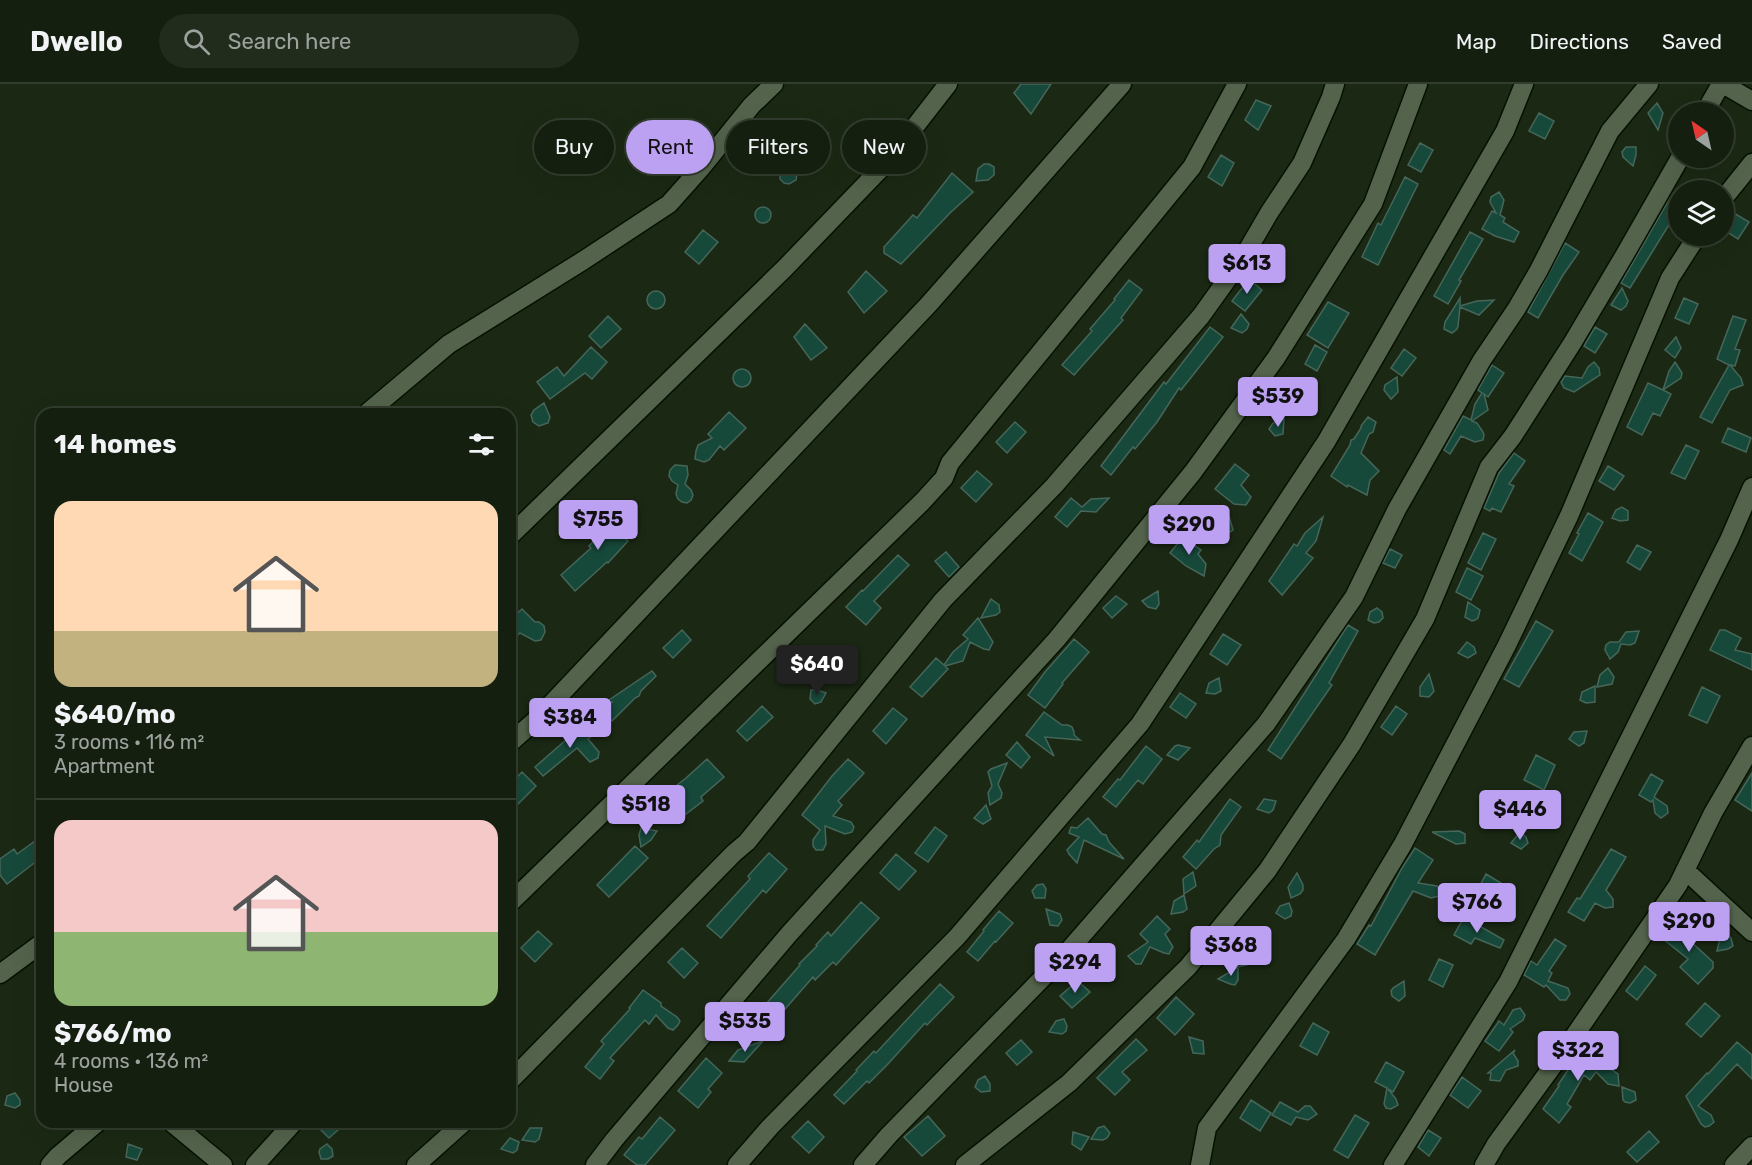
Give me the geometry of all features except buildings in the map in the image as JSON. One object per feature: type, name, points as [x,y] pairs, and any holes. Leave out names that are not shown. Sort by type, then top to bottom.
[{"type":"street","points":[[373,408],[449,344],[669,204],[752,105],[774,84]]},
{"type":"street","points":[[516,531],[785,268],[889,160],[948,84]]},
{"type":"street","points":[[516,738],[538,718],[929,304],[1122,84]]},
{"type":"street","points":[[516,897],[914,510],[944,478],[950,463],[1192,167],[1237,84]]},
{"type":"street","points":[[516,1075],[747,842],[943,600],[1054,486],[1201,316],[1244,256],[1302,163],[1335,84]]},
{"type":"street","points":[[595,1165],[789,934],[1058,639],[1193,472],[1276,358],[1373,204],[1418,84]]},
{"type":"street","points":[[737,1165],[770,1127],[957,937],[1140,724],[1326,442],[1505,131],[1524,84]]},
{"type":"street","points":[[863,1165],[889,1134],[1063,957],[1266,724],[1354,597],[1397,509],[1482,360],[1539,270],[1610,131],[1649,84]]},
{"type":"street","points":[[1711,102],[1722,84],[1752,101]]},
{"type":"street","points":[[1734,186],[1752,163]]},
{"type":"street","points":[[965,1165],[1069,1083],[1188,967],[1267,871],[1352,744],[1425,619],[1490,467],[1513,436],[1573,342],[1674,168]]},
{"type":"street","points":[[1200,1165],[1207,1128],[1346,939],[1403,844],[1506,647],[1569,516],[1670,278],[1691,246]]},
{"type":"street","points":[[1393,1165],[1508,982],[1729,540],[1752,488]]},
{"type":"street","points":[[1484,1165],[1496,1144],[1568,1046],[1678,885],[1713,813],[1752,746]]},
{"type":"street","points":[[1685,870],[1752,932]]},
{"type":"street","points":[[0,974],[36,947]]},
{"type":"street","points":[[50,1165],[91,1128]]},
{"type":"street","points":[[178,1128],[223,1165]]},
{"type":"street","points":[[255,1165],[289,1128]]},
{"type":"street","points":[[416,1165],[457,1128]]},
{"type":"street","points":[[1734,1165],[1752,1146]]}]
